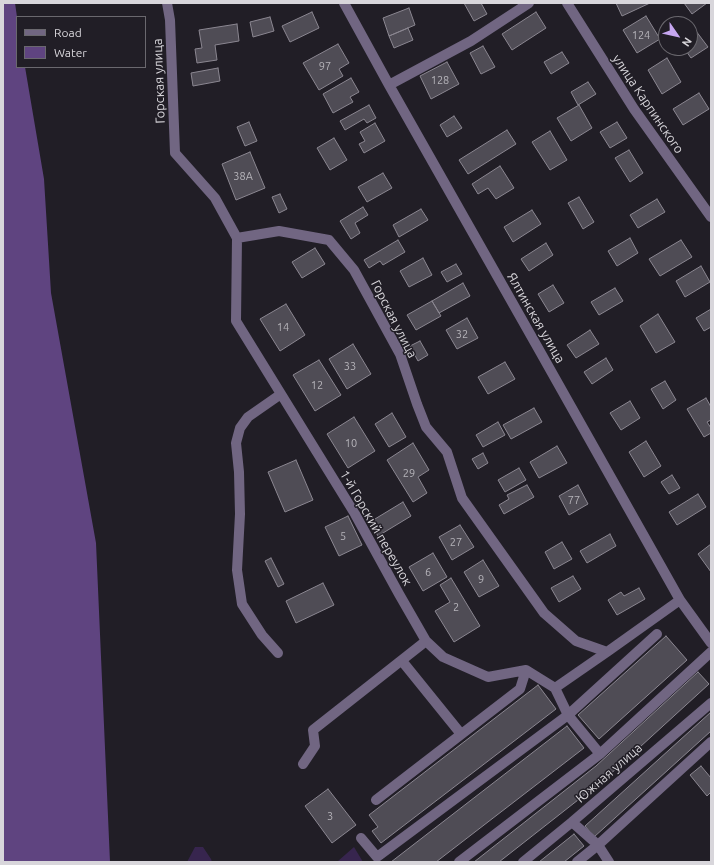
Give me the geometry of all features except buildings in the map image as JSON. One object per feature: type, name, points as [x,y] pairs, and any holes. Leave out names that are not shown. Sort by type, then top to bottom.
[{"type":"street","name":"Горская улица","points":[[167,3],[170,20],[175,153],[216,198],[237,238],[279,231],[329,240],[354,270],[400,354],[426,427],[447,452],[462,498],[544,613],[576,641],[607,652]]},
{"type":"street","name":"Ялтинская улица","points":[[344,3],[680,600],[711,643]]},
{"type":"street","points":[[389,85],[471,41],[529,3]]},
{"type":"street","name":"улица Карпинского","points":[[567,3],[634,109],[711,217]]},
{"type":"street","name":"1-й Горский переулок","points":[[237,238],[236,321],[355,514],[426,641],[443,657],[488,677],[526,670]]},
{"type":"street","points":[[278,653],[262,635],[242,604],[237,570],[240,514],[239,472],[236,444],[240,428],[248,417],[281,394]]},
{"type":"street","points":[[554,688],[680,600]]},
{"type":"street","points":[[362,838],[377,857],[568,715],[657,634]]},
{"type":"street","points":[[303,764],[315,746],[313,730],[426,641]]},
{"type":"street","points":[[459,862],[600,754],[711,652]]},
{"type":"street","points":[[402,660],[461,734]]},
{"type":"street","points":[[376,800],[520,689],[526,670],[554,688],[568,715],[600,754]]},
{"type":"street","name":"Южная улица","points":[[523,862],[711,703]]},
{"type":"street","points":[[577,862],[598,846],[711,742]]},
{"type":"street","points":[[572,822],[598,846],[609,862]]},
{"type":"shaded area","points":[[195,847],[203,847],[212,862],[187,862]]},
{"type":"shaded area","points":[[354,847],[363,862],[337,862],[338,861]]},
{"type":"water","points":[[3,3],[15,3],[17,16],[16,68],[25,68],[44,179],[51,293],[96,543],[110,862],[3,862]]}]
